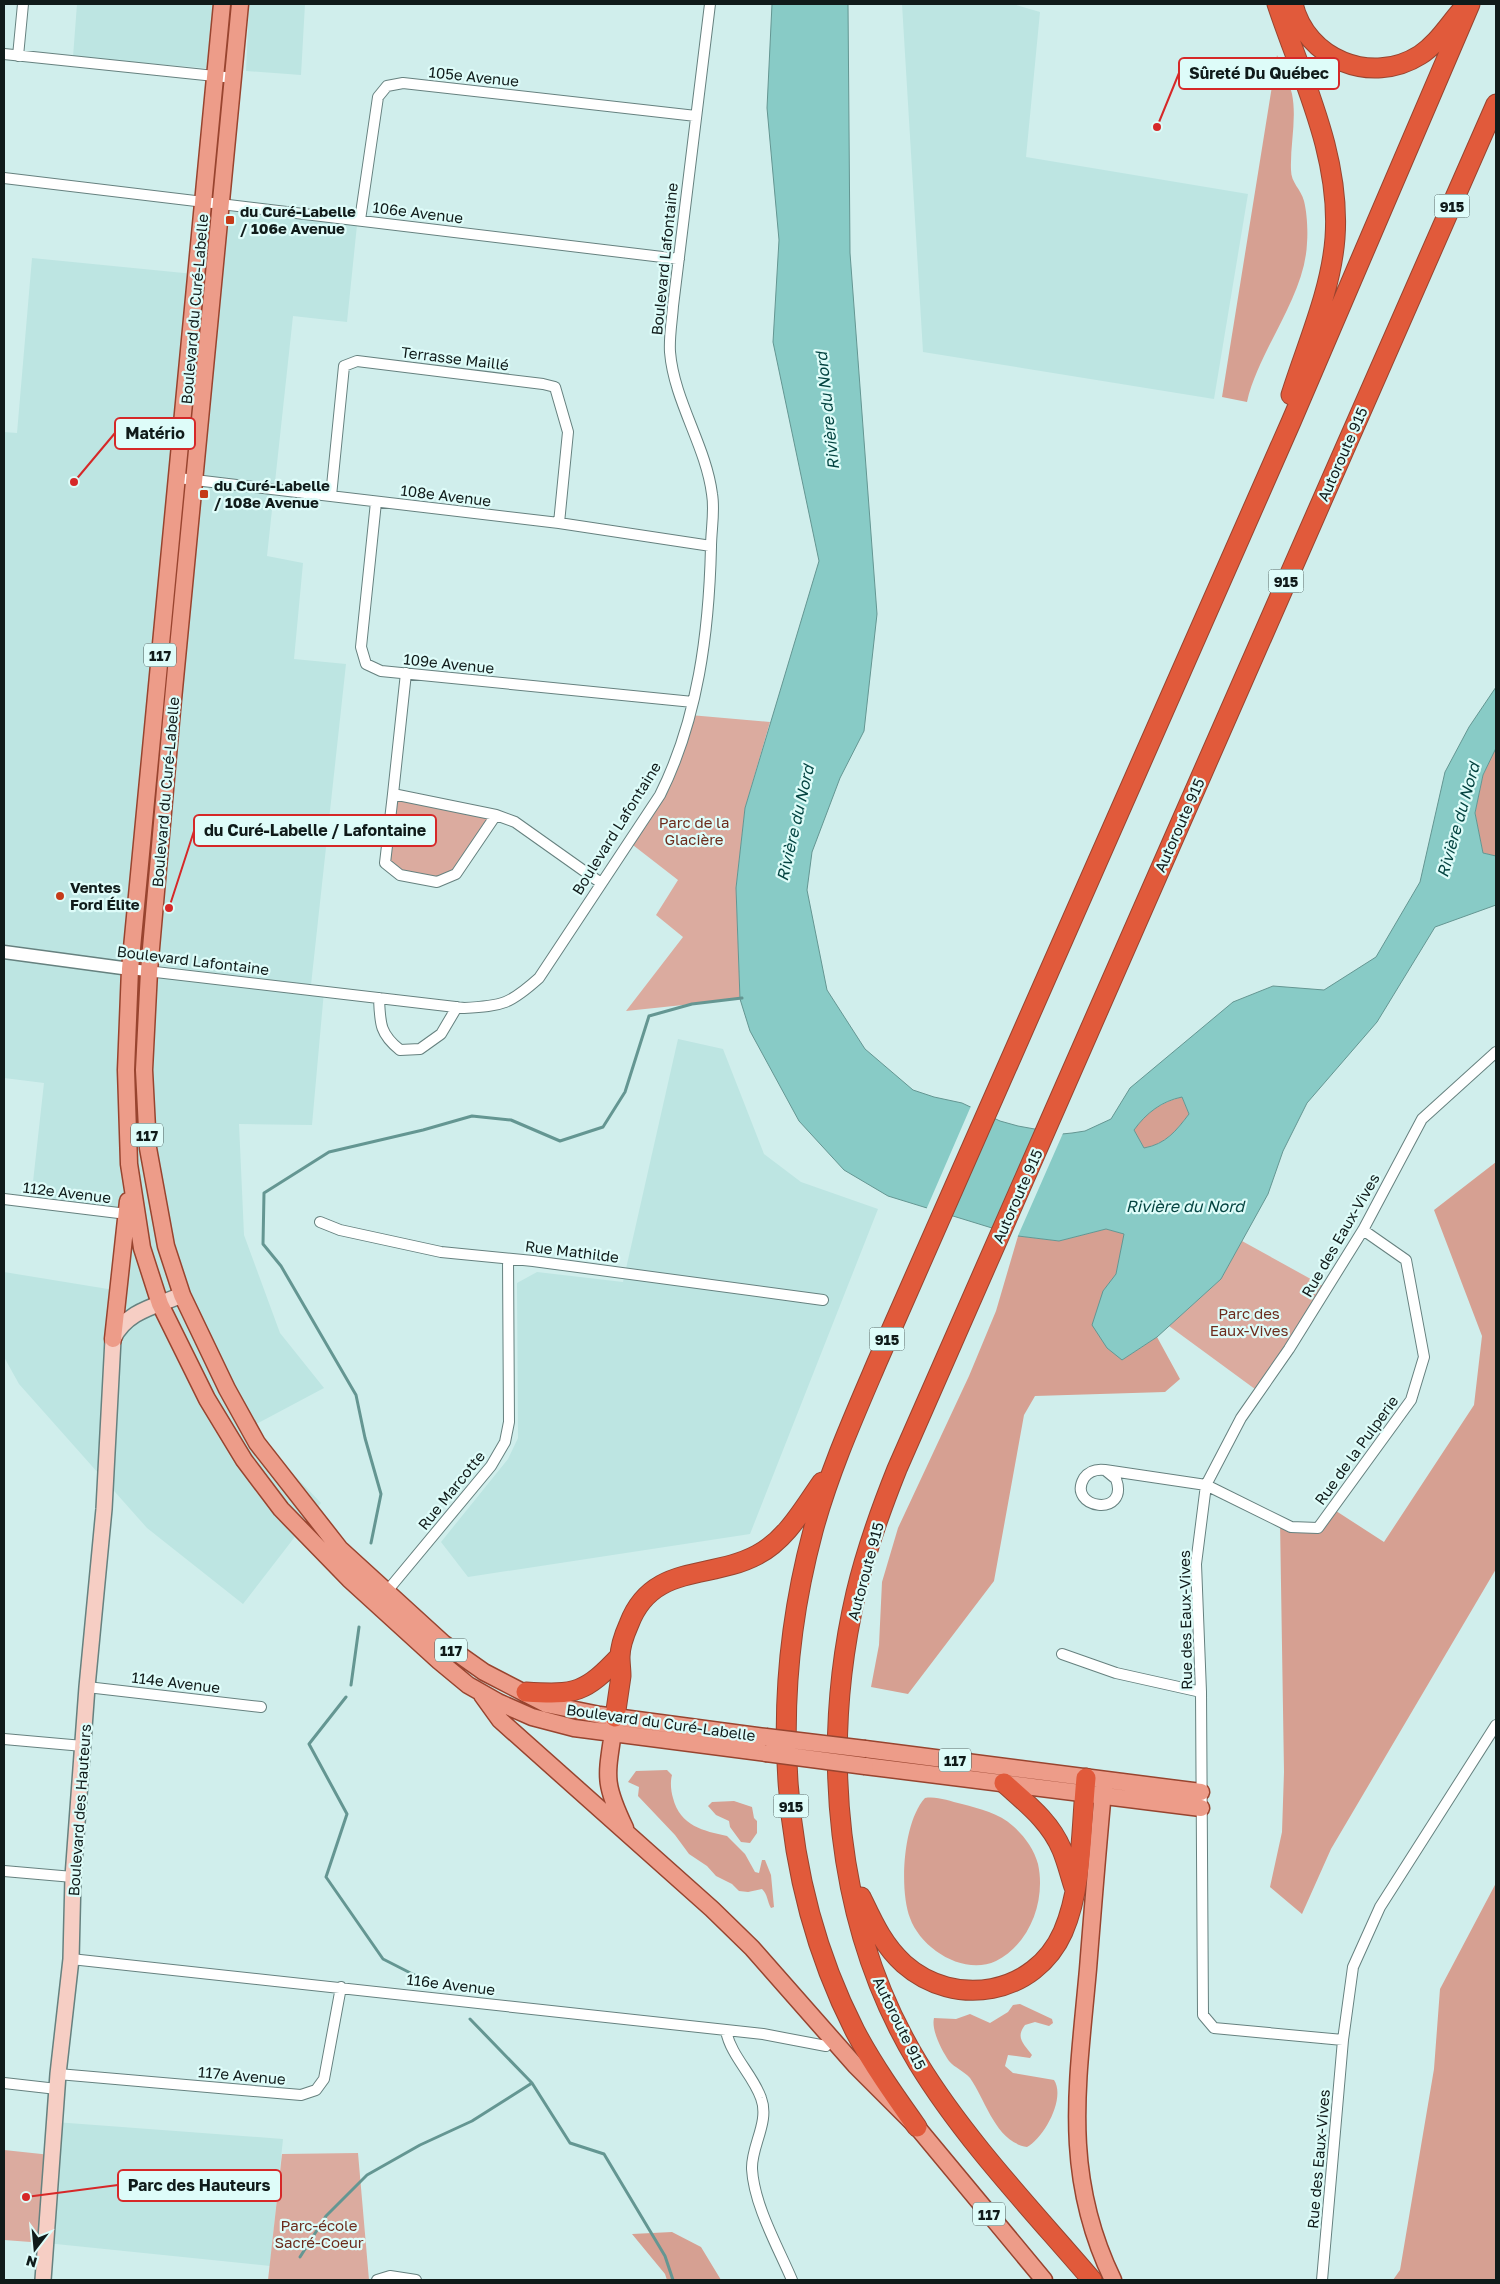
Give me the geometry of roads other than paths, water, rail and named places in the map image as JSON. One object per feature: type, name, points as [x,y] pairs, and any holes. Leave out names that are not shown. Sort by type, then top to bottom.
[{"type":"highway","points":[[1257,498],[1320,304],[1335,238],[1333,194],[1324,141],[1310,90],[1277,4]]},
{"type":"highway","points":[[1293,4],[1297,18],[1306,34],[1324,52],[1353,66],[1378,69],[1406,63],[1421,54],[1434,43],[1468,4]]},
{"type":"highway","name":"915","points":[[917,2127],[873,2062],[841,2000],[812,1916],[792,1818],[786,1736],[789,1651],[805,1564],[818,1513],[836,1463],[940,1217],[1257,498],[1468,4]]},
{"type":"highway","name":"Autoroute 915","points":[[1092,2280],[972,2137],[919,2064],[892,2014],[875,1973],[859,1920],[848,1869],[839,1799],[838,1735],[844,1664],[857,1590],[890,1486],[1496,104]]},
{"type":"highway","points":[[614,1726],[621,1673],[620,1656],[629,1623],[649,1594],[662,1584],[678,1577],[735,1564],[765,1550],[792,1525],[836,1463]]},
{"type":"highway","points":[[526,1692],[563,1694],[580,1689],[600,1677],[620,1656]]},
{"type":"highway","points":[[1004,1783],[1035,1810],[1054,1833],[1062,1849],[1074,1888]]},
{"type":"highway","points":[[848,1869],[879,1934],[898,1959],[913,1971],[932,1982],[965,1991],[987,1990],[1006,1986],[1029,1975],[1044,1963],[1056,1946],[1065,1926],[1080,1866],[1095,1787]]},
{"type":"main road","name":"Boulevard du Curé-Labelle","points":[[222,4],[130,970],[126,1070],[129,1164],[142,1248],[160,1304],[207,1399],[244,1460],[281,1509],[330,1562],[463,1659],[494,1678],[526,1692],[546,1704],[614,1726]]},
{"type":"main road","name":"Boulevard du Curé-Labelle","points":[[240,4],[172,710],[149,971],[144,1070],[148,1148],[166,1246],[182,1295],[227,1389],[257,1443],[328,1536],[381,1598],[449,1669],[479,1692],[507,1707],[540,1720],[614,1726],[1095,1787]]},
{"type":"main road","points":[[154,708],[172,710]]},
{"type":"main road","points":[[113,1339],[127,1214],[129,1164]]},
{"type":"main road","points":[[113,1339],[126,1319],[182,1295]]},
{"type":"main road","name":"Boulevard des Hauteurs","points":[[43,2280],[58,2082],[71,1959],[73,1878],[87,1687],[104,1509],[113,1339]]},
{"type":"main road","points":[[479,1692],[500,1720],[734,1930],[780,1978],[833,2047],[917,2127]]},
{"type":"main road","points":[[614,1726],[607,1765],[608,1787],[612,1801],[628,1834]]},
{"type":"main road","name":"Boulevard du Curé-Labelle","points":[[865,1757],[1004,1783],[1095,1787]]},
{"type":"main road","points":[[1095,1787],[1076,2128],[1079,2173],[1085,2204],[1099,2248],[1113,2280]]},
{"type":"main road","name":"117","points":[[1095,1787],[1201,1800]]},
{"type":"main road","name":"117","points":[[917,2127],[1044,2280]]},
{"type":"street","points":[[18,56],[24,4]]},
{"type":"street","name":"Boulevard Lafontaine","points":[[4,952],[130,970],[457,1007],[497,1007],[520,995],[539,978],[660,795],[675,766],[700,672],[710,584],[713,495],[705,463],[681,398],[670,352],[679,259],[710,4]]},
{"type":"street","points":[[4,54],[234,78]]},
{"type":"street","name":"105e Avenue","points":[[360,220],[378,96],[387,86],[403,83],[696,116]]},
{"type":"street","name":"106e Avenue","points":[[4,178],[679,259]]},
{"type":"street","name":"Terrasse Maillé","points":[[331,496],[344,366],[357,361],[367,362],[543,384],[554,387],[568,432],[558,523]]},
{"type":"street","name":"108e Avenue","points":[[178,478],[558,523],[711,546]]},
{"type":"street","name":"109e Avenue","points":[[376,502],[361,647],[366,664],[381,671],[406,674],[693,702]]},
{"type":"street","points":[[406,674],[385,863],[400,875],[437,882],[456,874],[496,815]]},
{"type":"street","points":[[393,794],[496,815],[515,822],[601,884]]},
{"type":"street","points":[[379,998],[380,1022],[386,1039],[400,1050],[420,1049],[441,1034],[457,1007]]},
{"type":"street","name":"Rue des Eaux-Vives","points":[[1343,2040],[1214,2028],[1203,2015],[1201,1692],[1196,1564],[1206,1485],[1241,1418],[1289,1349],[1364,1230],[1422,1120],[1496,1052]]},
{"type":"street","name":"112e Avenue","points":[[4,1200],[127,1214]]},
{"type":"street","name":"Rue Mathilde","points":[[320,1222],[340,1230],[441,1252],[823,1300]]},
{"type":"street","name":"Rue de la Pulperie","points":[[1206,1485],[1291,1527],[1318,1528],[1411,1400],[1424,1357],[1406,1260],[1364,1230]]},
{"type":"street","name":"Rue Marcotte","points":[[381,1598],[491,1466],[505,1442],[509,1422],[508,1259]]},
{"type":"street","points":[[1105,1470],[1206,1485]]},
{"type":"street","points":[[1062,1654],[1116,1673],[1201,1692]]},
{"type":"street","name":"114e Avenue","points":[[87,1687],[261,1707]]},
{"type":"street","name":"Rue des Eaux-Vives","points":[[1322,2280],[1343,2040],[1353,1967],[1380,1907],[1496,1725]]},
{"type":"street","points":[[4,1739],[83,1746]]},
{"type":"street","points":[[4,1870],[73,1878]]},
{"type":"street","name":"116e Avenue","points":[[71,1959],[726,2030],[833,2047]]},
{"type":"street","name":"117e Avenue","points":[[4,2082],[58,2082],[301,2095],[316,2090],[324,2079],[341,1987]]},
{"type":"street","points":[[726,2030],[730,2042],[762,2099],[764,2116],[752,2166],[754,2188],[792,2280]]},
{"type":"street","points":[[377,2280],[390,2276],[416,2280]]},
{"type":"water","name":"Rivière du Nord","points":[[772,4],[848,4],[850,253],[877,614],[864,731],[840,778],[812,852],[807,890],[827,990],[865,1049],[913,1090],[962,1103],[1000,1121],[1018,1126],[1062,1134],[1085,1131],[1111,1119],[1130,1088],[1233,1002],[1273,986],[1324,990],[1376,957],[1420,882],[1445,772],[1469,727],[1496,687],[1496,748],[1483,775],[1475,813],[1483,853],[1496,856],[1496,905],[1435,927],[1377,1022],[1307,1103],[1283,1151],[1268,1194],[1221,1279],[1157,1337],[1122,1360],[1107,1348],[1092,1325],[1103,1291],[1116,1274],[1124,1234],[1106,1229],[1059,1241],[1018,1236],[888,1196],[844,1170],[799,1121],[750,1031],[740,999],[736,888],[745,808],[819,561],[773,342],[779,240],[767,108]],"holes":[[[1182,1097],[1189,1114],[1170,1136],[1152,1146],[1144,1148],[1134,1130],[1144,1118],[1168,1101]]]},
{"type":"waterway","points":[[371,1543],[381,1494],[365,1438],[356,1395],[281,1266],[263,1244],[264,1193],[329,1152],[423,1130],[472,1116],[511,1120],[560,1141],[603,1127],[625,1092],[649,1016],[692,1004],[742,998]]},
{"type":"waterway","points":[[351,1685],[359,1627]]},
{"type":"waterway","points":[[346,1697],[309,1744],[347,1814],[326,1877],[383,1959],[436,1986]]},
{"type":"waterway","points":[[470,2019],[532,2083],[570,2143],[604,2154],[665,2256],[673,2280]]},
{"type":"waterway","points":[[300,2257],[326,2216],[367,2175],[420,2145],[472,2121],[532,2083]]},
{"type":"place","name":"Sûreté Du Québec","points":[[1157,127]]},
{"type":"place","name":"du Curé-Labelle / 106e Avenue","points":[[230,220]]},
{"type":"place","name":"Matério","points":[[74,482]]},
{"type":"place","name":"du Curé-Labelle / 108e Avenue","points":[[204,494]]},
{"type":"place","name":"Ventes Ford Élite","points":[[60,896]]},
{"type":"place","name":"du Curé-Labelle / Lafontaine","points":[[169,908]]},
{"type":"place","name":"Parc des Hauteurs","points":[[26,2197]]},
{"type":"park label","name":"Parc de la Glacière","points":[[694,830]]},
{"type":"park label","name":"Parc des Eaux-Vives","points":[[1249,1322]]},
{"type":"park label","name":"Parc-école Sacré-Coeur","points":[[319,2234]]}]
